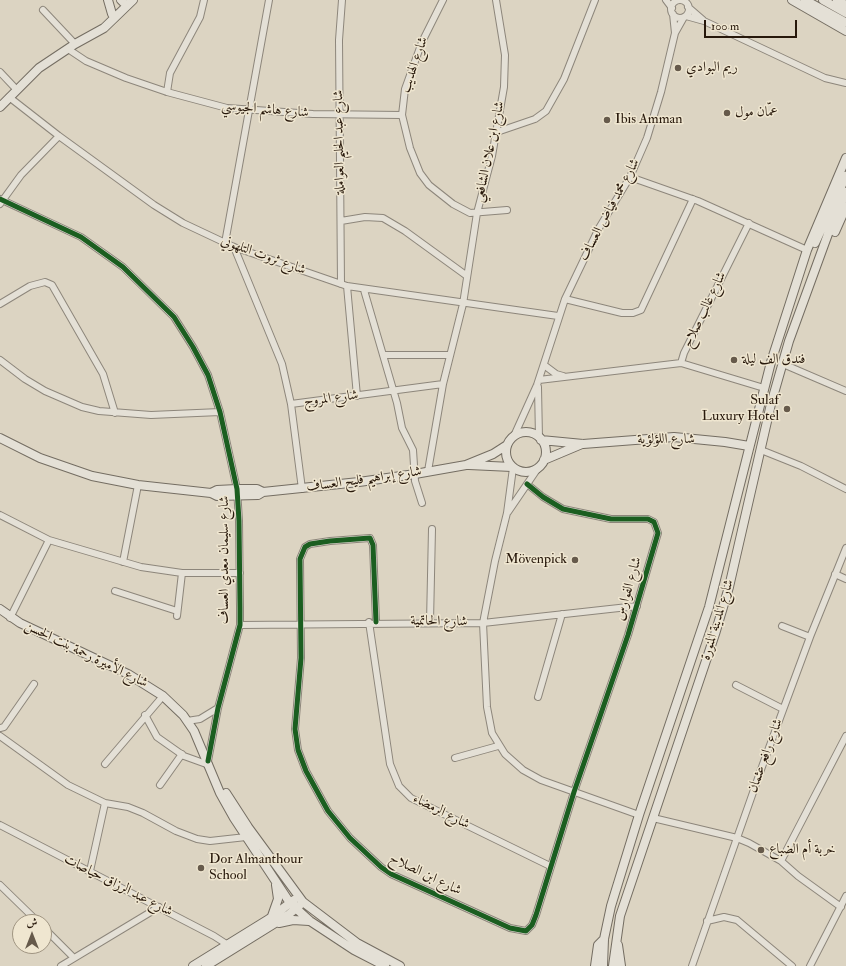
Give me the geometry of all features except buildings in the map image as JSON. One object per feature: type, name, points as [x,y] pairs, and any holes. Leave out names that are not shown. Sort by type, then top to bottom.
[{"type":"street","points":[[108,0],[112,14]]},
{"type":"street","points":[[0,107],[16,89],[39,68],[88,36],[95,34],[104,28],[133,0]]},
{"type":"street","points":[[167,92],[170,73],[200,17],[204,0]]},
{"type":"street","points":[[225,243],[269,0]]},
{"type":"street","name":"شارع عبد الحليم العواملة","points":[[342,0],[339,40],[341,221],[344,285],[357,396]]},
{"type":"street","name":"شارع الهديب","points":[[443,0],[416,55],[404,95],[402,115],[415,161],[420,173],[429,185],[440,195],[464,211],[477,213],[484,210],[507,210]]},
{"type":"street","name":"شارع ابن علان الشافعي","points":[[428,472],[450,355],[463,304],[477,213],[497,132],[506,70],[496,0]]},
{"type":"street","points":[[497,132],[535,119],[546,111],[564,79],[595,0]]},
{"type":"street","points":[[666,0],[678,18],[685,16],[704,21],[825,78],[846,83]]},
{"type":"street","points":[[792,0],[846,28]]},
{"type":"street","points":[[805,0],[846,28]]},
{"type":"street","points":[[823,0],[846,13]]},
{"type":"street","points":[[837,0],[846,5]]},
{"type":"street","points":[[88,36],[92,30],[112,14],[124,1]]},
{"type":"street","points":[[672,11],[676,1],[686,3],[704,21]]},
{"type":"street","points":[[685,16],[689,11],[686,3]]},
{"type":"street","points":[[43,10],[75,44]]},
{"type":"street","name":"شارع محمد فياض العساف","points":[[672,11],[675,33]]},
{"type":"street","name":"شارع محمد فياض العساف","points":[[514,436],[538,382],[558,316],[565,299],[599,228],[630,177],[652,124],[675,33],[685,16]]},
{"type":"street","name":"شارع هاشم الجيوسي","points":[[68,49],[96,66],[167,92],[227,108],[340,114],[402,115]]},
{"type":"street","points":[[0,72],[16,89]]},
{"type":"street","name":"شارع ثروت التلهوني","points":[[9,97],[59,136],[154,205],[183,223],[234,247],[344,285],[364,290],[558,316]]},
{"type":"street","points":[[1,201],[21,176],[59,136]]},
{"type":"street","name":"شارع المدينة المنورة","points":[[603,966],[604,939],[611,906],[639,815],[709,608],[764,388],[807,250],[846,158]]},
{"type":"street","name":"شارع المدينة المنورة","points":[[800,275],[846,176]]},
{"type":"street","points":[[630,177],[693,199],[807,250]]},
{"type":"street","name":"شارع المدينة المنورة","points":[[613,966],[617,933],[625,899],[723,606],[761,450],[796,320],[846,192]]},
{"type":"street","points":[[565,299],[622,313],[633,313],[641,310],[693,199]]},
{"type":"street","name":"شارع سليمان معدي العساف","points":[[1,201],[81,237],[123,267],[174,317],[208,375],[220,412],[237,492],[240,573],[240,624],[218,708],[208,763]]},
{"type":"street","name":"شارع المدينة المنورة","points":[[815,272],[846,207]]},
{"type":"street","points":[[341,221],[365,217],[383,218],[405,231],[467,276]]},
{"type":"street","name":"شارع غالب صلاح","points":[[749,223],[684,353],[681,363],[764,388]]},
{"type":"street","name":"شارع المروج","points":[[234,247],[260,314],[278,351],[291,404],[394,392],[444,384]]},
{"type":"street","points":[[0,304],[30,286],[45,282],[52,285],[103,374],[115,413]]},
{"type":"street","points":[[364,290],[394,392],[402,428],[413,450],[415,474],[422,503]]},
{"type":"street","points":[[383,355],[450,355]]},
{"type":"street","points":[[0,360],[25,378],[64,400],[82,407],[115,413],[176,415],[220,412]]},
{"type":"street","points":[[538,382],[564,377],[681,363]]},
{"type":"street","points":[[783,364],[846,391]]},
{"type":"street","points":[[544,365],[556,374],[564,377]]},
{"type":"street","name":"شارع محمد فياض العساف","points":[[538,382],[540,439]]},
{"type":"street","points":[[291,404],[302,489]]},
{"type":"street","points":[[507,513],[544,460],[546,453],[540,439],[531,433],[522,433],[514,436],[507,445],[506,457],[512,467],[521,472],[530,472],[538,468]]},
{"type":"street","name":"شارع إبراهيم فليح العساف","points":[[0,438],[40,458],[68,469],[138,485],[211,493],[217,490],[237,492],[257,489],[263,492],[302,489],[428,472],[466,465],[507,445]]},
{"type":"street","name":"شارع اللؤلؤية","points":[[540,439],[583,444],[674,438],[725,442],[749,446]]},
{"type":"street","name":"شارع اللؤلؤية","points":[[544,460],[583,444]]},
{"type":"street","points":[[761,450],[801,466],[846,489]]},
{"type":"street","name":"شارع إبراهيم فليح العساف","points":[[466,465],[499,468],[512,467]]},
{"type":"street","points":[[512,467],[507,513],[492,576],[484,623],[487,707],[492,733],[498,746],[511,762],[523,770],[541,780],[639,815]]},
{"type":"street","name":"شارع الفوارس","points":[[527,484],[543,497],[564,509],[611,519],[643,518],[654,522],[658,533],[637,606],[574,792]]},
{"type":"street","points":[[122,562],[138,485]]},
{"type":"street","points":[[0,515],[24,529],[49,540],[122,562],[157,570],[182,573],[240,573]]},
{"type":"street","points":[[430,622],[432,529]]},
{"type":"street","name":"شارع الرمضاء","points":[[366,537],[370,538],[373,545],[373,622],[390,764],[399,786],[411,798],[550,866]]},
{"type":"street","name":"شارع ابن الصلاح","points":[[366,537],[310,544],[303,549],[300,559],[300,690],[295,729],[298,750],[306,771],[328,811],[366,854],[391,874],[510,928],[526,931],[532,925],[574,792]]},
{"type":"street","points":[[10,618],[49,540]]},
{"type":"street","name":"شارع رافع عثمان","points":[[692,966],[783,709],[846,548]]},
{"type":"street","points":[[115,591],[177,614],[182,573]]},
{"type":"street","points":[[835,574],[846,579]]},
{"type":"street","name":"شارع الحاتمية","points":[[240,624],[373,622],[484,623],[637,606]]},
{"type":"street","name":"شارع الأميرة رحمة بنت الحسن","points":[[0,609],[10,618],[128,674],[163,696],[187,721],[194,731],[219,785],[220,793],[246,837],[293,906],[310,922],[354,950],[385,966]]},
{"type":"street","points":[[538,697],[562,614]]},
{"type":"street","points":[[782,626],[810,637]]},
{"type":"street","points":[[0,728],[8,722],[34,684]]},
{"type":"street","points":[[736,685],[783,709]]},
{"type":"street","points":[[105,764],[145,715],[163,696]]},
{"type":"street","points":[[187,721],[200,719],[218,708]]},
{"type":"street","points":[[145,715],[157,737],[182,754],[208,763]]},
{"type":"street","points":[[0,736],[68,785],[105,803],[128,807],[143,812],[176,831],[196,839],[210,841],[246,837]]},
{"type":"street","points":[[781,861],[846,736]]},
{"type":"street","points":[[455,758],[498,746]]},
{"type":"street","points":[[160,785],[182,754]]},
{"type":"street","name":"شارع الأميرة رحمة بنت الحسن","points":[[219,785],[224,789],[248,827],[301,899],[357,943],[400,966]]},
{"type":"street","points":[[90,870],[105,803]]},
{"type":"street","points":[[653,818],[737,838],[781,861],[798,876],[841,906]]},
{"type":"street","name":"شارع عبد الرزاق حياصات","points":[[0,825],[90,870],[231,946]]},
{"type":"street","points":[[271,922],[278,899],[274,879]]},
{"type":"street","points":[[0,885],[30,914]]},
{"type":"street","points":[[810,966],[846,896]]},
{"type":"street","points":[[193,966],[231,946],[271,922],[301,899]]},
{"type":"street","points":[[61,966],[159,907]]},
{"type":"street","points":[[707,921],[724,918],[737,920],[792,966]]},
{"type":"street","points":[[271,922],[293,920],[310,922]]},
{"type":"street","points":[[617,933],[621,966]]},
{"type":"street","points":[[52,936],[74,958]]},
{"type":"street","points":[[595,966],[598,945],[604,939]]},
{"type":"street","points":[[206,966],[231,946]]},
{"type":"cycle path","points":[[0,199],[81,237],[123,267],[174,317],[193,347],[208,375],[220,412],[237,489],[240,608],[240,625],[218,708],[208,761]]},
{"type":"cycle path","points":[[376,622],[373,545],[370,538],[330,541],[310,544],[305,547],[300,559],[301,658],[295,729],[298,750],[306,771],[328,811],[350,838],[381,867],[391,874],[510,928],[526,931],[532,925],[536,915],[574,792],[628,635],[658,533],[654,522],[648,519],[611,519],[563,509],[543,497],[527,484]]},
{"type":"place","name":"ريم البوادي","points":[[678,68]]},
{"type":"place","name":"عمّان مول","points":[[727,113]]},
{"type":"place","name":"Ibis Amman","points":[[607,120]]},
{"type":"place","name":"فندق الف ليلة","points":[[734,360]]},
{"type":"place","name":"Sulaf Luxury Hotel","points":[[787,409]]},
{"type":"place","name":"Mövenpick","points":[[575,560]]},
{"type":"place","name":"خربة أم الضباع","points":[[761,850]]},
{"type":"place","name":"Dor Almanthour School","points":[[201,868]]}]
